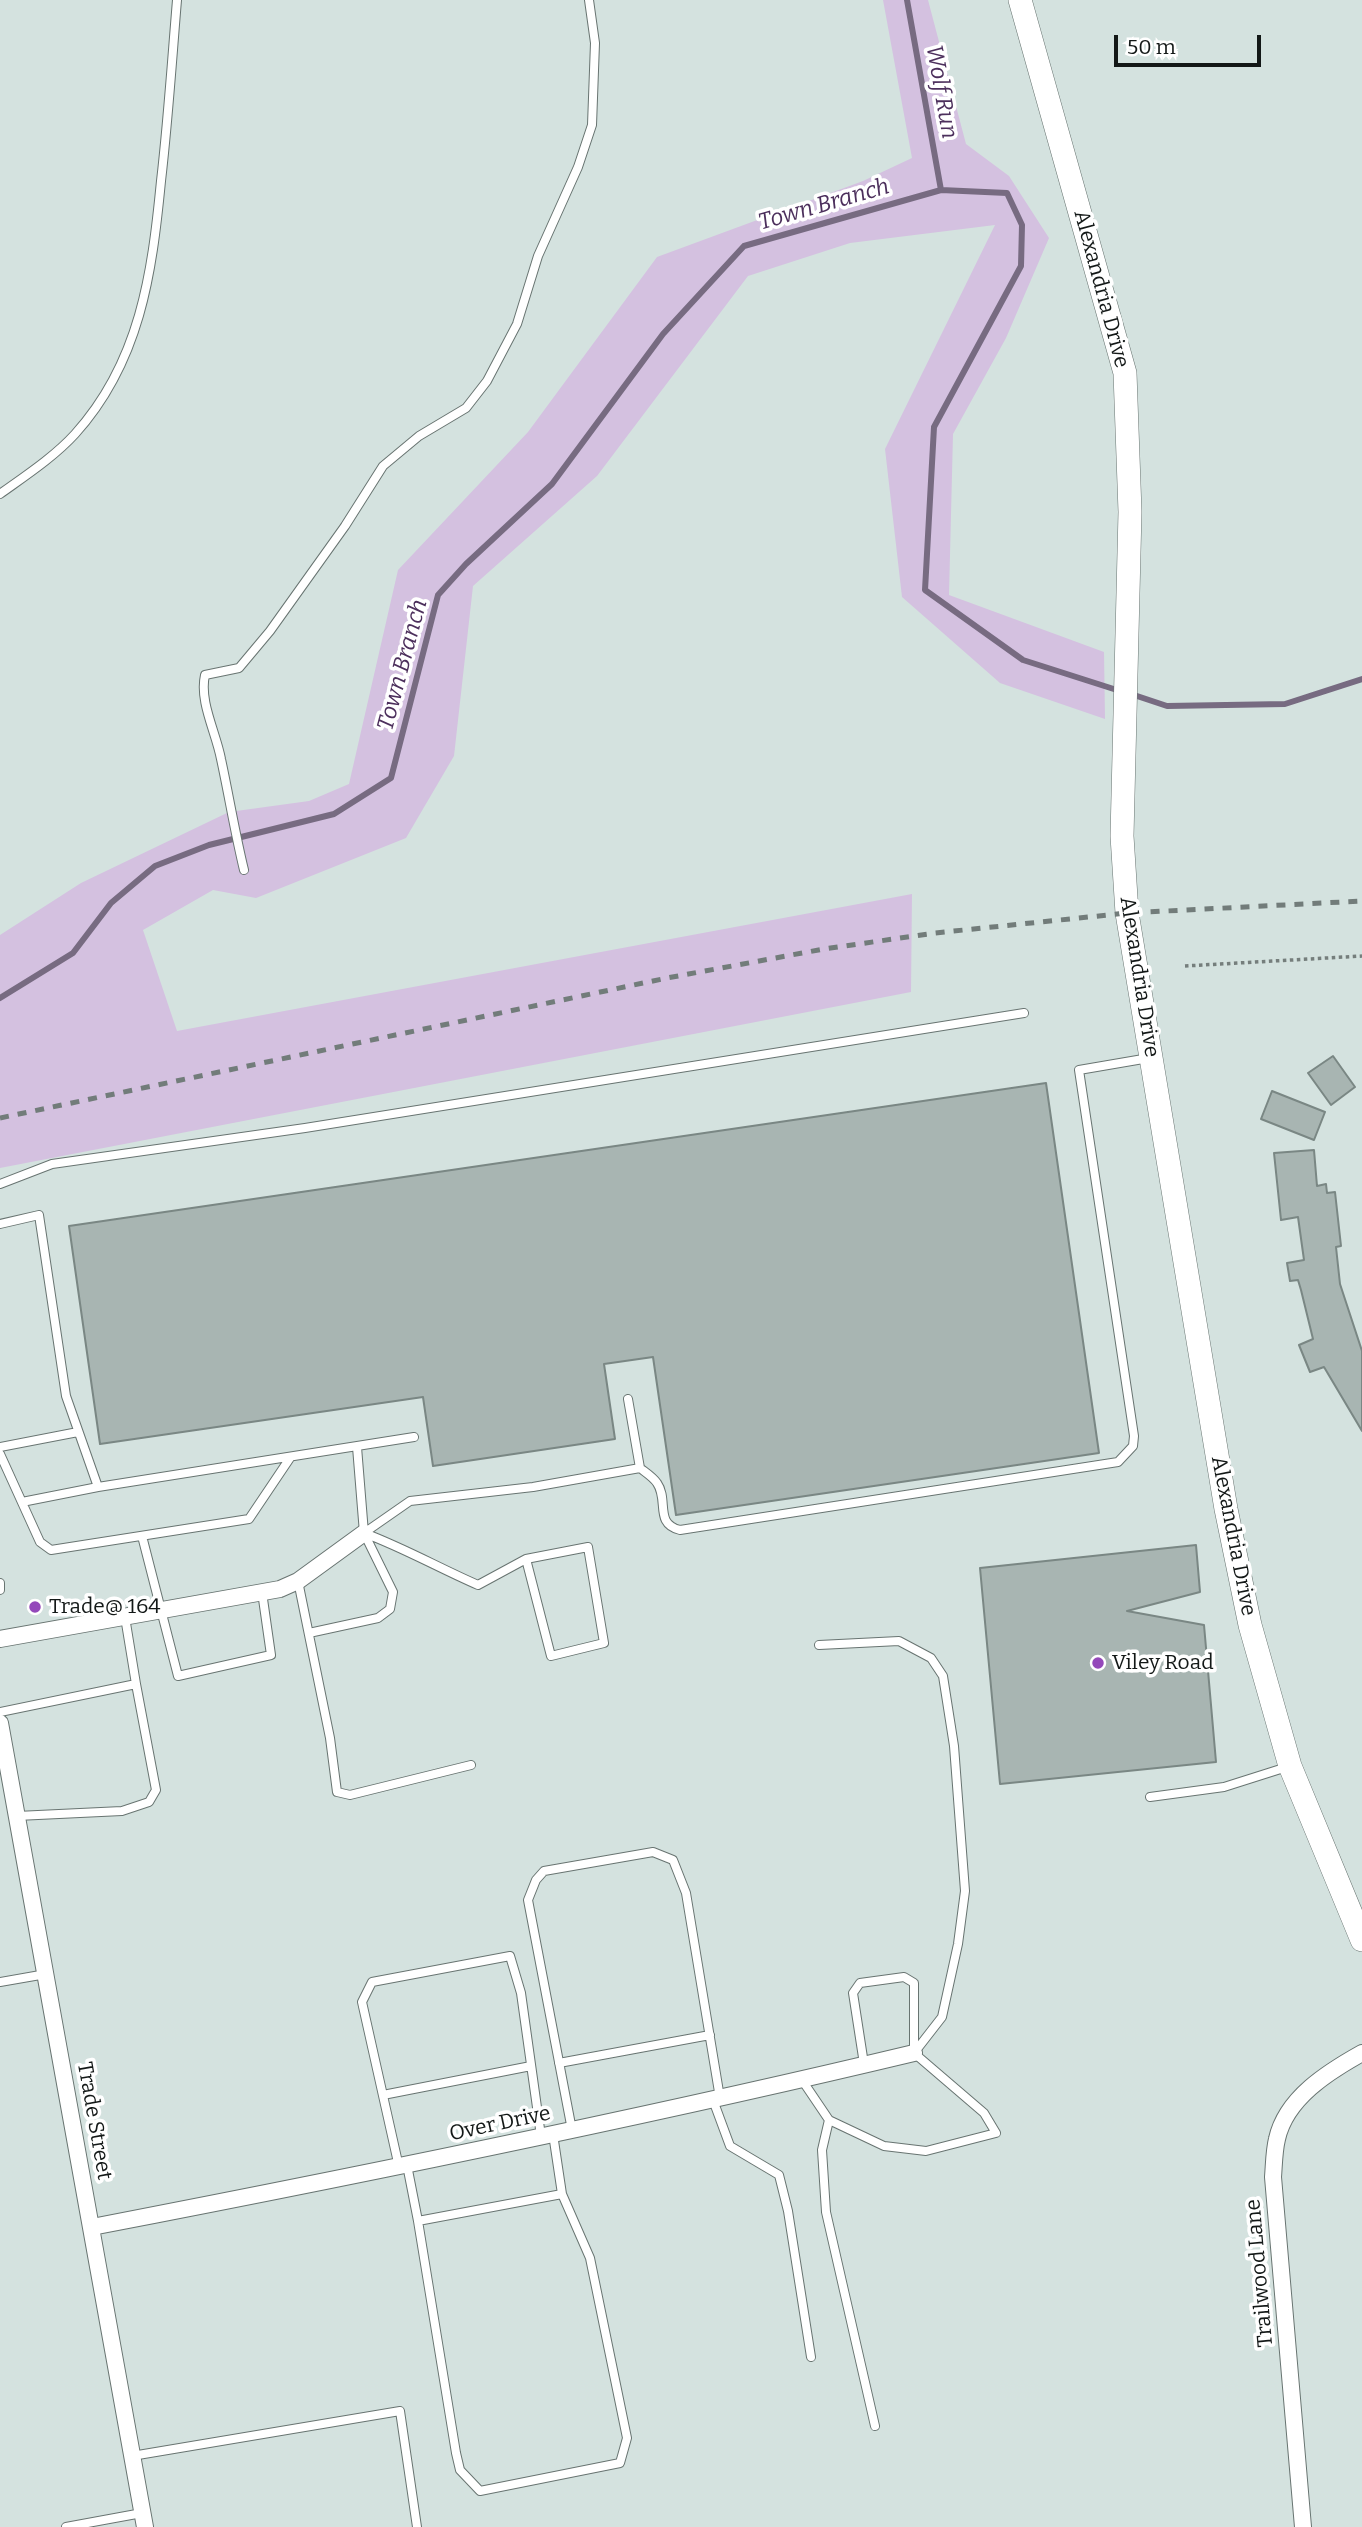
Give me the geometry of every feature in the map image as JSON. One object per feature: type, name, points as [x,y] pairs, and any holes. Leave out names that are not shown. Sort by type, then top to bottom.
[{"type":"street","name":"Alexandria Drive","points":[[1020,0],[1125,373],[1130,512],[1122,836],[1127,913],[1226,1509],[1250,1625],[1290,1766],[1362,1940]]},
{"type":"street","points":[[0,1639],[280,1589],[298,1581],[364,1533]]},
{"type":"street","name":"Trade Street","points":[[0,1723],[144,2520]]},
{"type":"street","name":"Over Drive","points":[[92,2227],[403,2166],[717,2099],[914,2053]]},
{"type":"street","name":"Trailwood Lane","points":[[1303,2527],[1273,2177],[1277,2137],[1308,2089],[1362,2053]]},
{"type":"lane","points":[[0,494],[74,435],[108,391],[124,363],[141,316],[154,257],[177,0]]},
{"type":"lane","points":[[244,870],[229,812],[221,759],[202,687],[205,675],[239,668],[270,631],[345,526],[383,466],[419,436],[466,408],[487,381],[517,324],[538,256],[578,167],[592,125],[595,43],[589,0]]},
{"type":"lane","points":[[0,1184],[52,1164],[319,1125],[1024,1013]]},
{"type":"lane","points":[[628,1399],[640,1468],[659,1484],[664,1521],[671,1528],[680,1530],[1110,1466],[1126,1455],[1133,1446],[1134,1436],[1079,1070],[1151,1057]]},
{"type":"lane","points":[[0,1224],[39,1215],[66,1396],[98,1487]]},
{"type":"lane","points":[[0,1447],[78,1432]]},
{"type":"lane","points":[[22,1502],[98,1487],[414,1437]]},
{"type":"lane","points":[[309,1633],[378,1618],[390,1609],[393,1592],[364,1533],[357,1447]]},
{"type":"lane","points":[[0,1454],[40,1542],[51,1550],[249,1518],[290,1458]]},
{"type":"lane","points":[[364,1533],[410,1501],[533,1487],[640,1468]]},
{"type":"lane","points":[[364,1533],[414,1552],[440,1569],[478,1585],[526,1559],[588,1547],[604,1643],[551,1656],[526,1559]]},
{"type":"lane","points":[[142,1536],[178,1676],[271,1655],[262,1592]]},
{"type":"lane","points":[[298,1581],[330,1738],[338,1792],[350,1794],[471,1765]]},
{"type":"lane","points":[[0,1583],[0,1590]]},
{"type":"lane","points":[[17,1816],[122,1811],[149,1802],[156,1790],[125,1617]]},
{"type":"lane","points":[[819,1645],[899,1641],[931,1658],[943,1675],[954,1746],[965,1891],[958,1944],[942,2017],[914,2053]]},
{"type":"lane","points":[[0,1712],[136,1684]]},
{"type":"lane","points":[[1150,1797],[1224,1787],[1290,1766]]},
{"type":"lane","points":[[572,2130],[528,1900],[536,1880],[544,1871],[653,1853],[673,1860],[686,1893],[710,2035],[717,2099],[730,2146],[779,2175],[788,2211],[811,2357]]},
{"type":"lane","points":[[510,1956],[521,1993],[531,2066],[562,2194],[590,2258],[627,2438],[620,2463],[480,2491],[460,2470],[418,2221],[383,2095],[362,2002],[372,1982],[510,1956]]},
{"type":"lane","points":[[0,1982],[46,1974]]},
{"type":"lane","points":[[802,2080],[829,2120],[884,2146],[926,2151],[996,2133],[984,2113],[914,2053],[914,1983],[905,1977],[860,1983],[853,1993],[864,2065]]},
{"type":"lane","points":[[559,2063],[710,2035]]},
{"type":"lane","points":[[383,2095],[531,2066]]},
{"type":"lane","points":[[829,2120],[822,2150],[826,2212],[875,2426]]},
{"type":"lane","points":[[418,2221],[562,2194]]},
{"type":"lane","points":[[132,2456],[400,2411],[417,2527]]},
{"type":"lane","points":[[66,2527],[144,2520]]},
{"type":"path","points":[[1185,966],[1362,956]]},
{"type":"shaded area","points":[[883,0],[928,0],[966,144],[1009,176],[1049,238],[1006,338],[953,434],[949,595],[1104,652],[1105,719],[1000,683],[902,597],[885,449],[995,225],[850,243],[748,276],[597,476],[473,586],[454,756],[406,838],[256,898],[213,890],[143,930],[177,1031],[912,894],[911,992],[0,1168],[0,935],[81,883],[229,812],[309,801],[349,784],[398,570],[528,432],[657,257],[863,181],[912,158]]},
{"type":"building","points":[[1333,1056],[1355,1087],[1331,1105],[1308,1073]]},
{"type":"building","points":[[1046,1083],[1099,1453],[676,1515],[653,1357],[604,1364],[615,1439],[433,1466],[423,1397],[100,1444],[69,1226]]},
{"type":"building","points":[[1272,1091],[1325,1112],[1314,1140],[1261,1119]]},
{"type":"building","points":[[1314,1150],[1317,1186],[1326,1184],[1327,1193],[1335,1192],[1341,1246],[1336,1247],[1340,1284],[1362,1351],[1362,1431],[1324,1367],[1310,1372],[1299,1345],[1313,1339],[1298,1280],[1290,1281],[1287,1263],[1304,1260],[1298,1217],[1281,1220],[1274,1153]]},
{"type":"building","name":"Viley Road","points":[[1196,1545],[1200,1592],[1127,1611],[1204,1625],[1216,1762],[1000,1784],[980,1568]]},
{"type":"waterway","name":"Wolf Run","points":[[907,0],[941,190]]},
{"type":"waterway","name":"Town Branch","points":[[0,998],[73,953],[111,903],[155,866],[209,845],[334,814],[391,778],[438,595],[466,564],[552,484],[663,334],[744,246],[941,190],[1007,193],[1022,225],[1021,266],[934,427],[925,590],[1023,660],[1120,691]]},
{"type":"waterway","name":"Town Branch","points":[[1131,694],[1167,706],[1285,704],[1362,679]]},
{"type":"railway","points":[[0,1118],[667,978],[824,949],[935,933],[1127,913],[1362,901]]},
{"type":"place","name":"Trade@ 164","points":[[35,1607]]},
{"type":"place","name":"Viley Road","points":[[1098,1663]]}]
